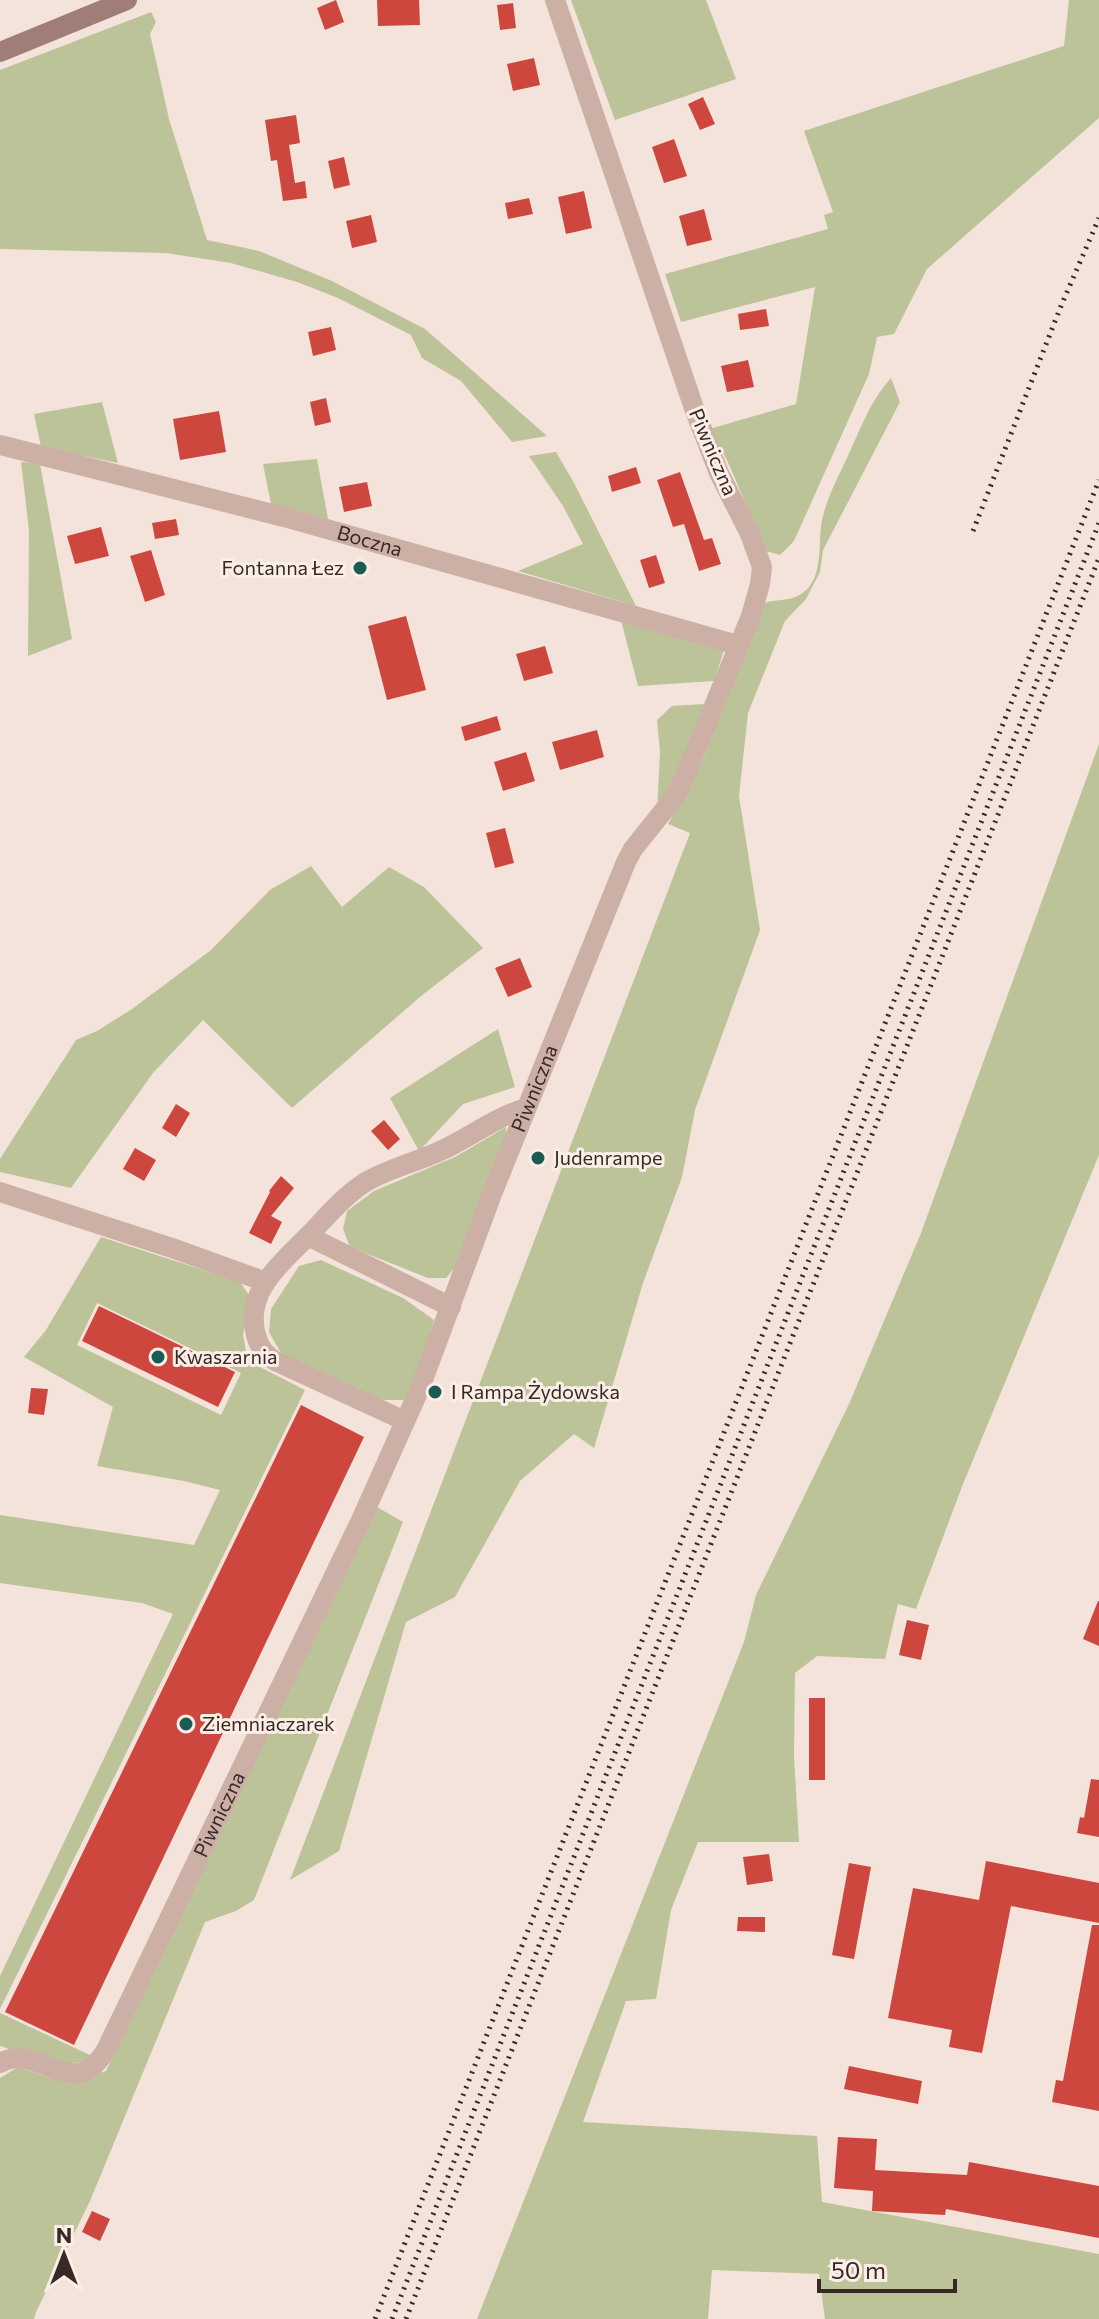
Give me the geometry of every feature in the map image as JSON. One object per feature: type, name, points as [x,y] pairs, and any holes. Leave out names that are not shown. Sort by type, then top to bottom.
[{"type":"street","points":[[0,52],[127,0]]},
{"type":"street","name":"Piwniczna","points":[[0,2063],[15,2056],[57,2072],[87,2071],[98,2063],[129,2004],[361,1520],[451,1307],[492,1194],[626,862],[673,799],[706,727],[758,591],[762,567],[750,534],[719,473],[695,411],[555,0]]},
{"type":"street","name":"Boczna","points":[[0,445],[284,517],[738,645]]},
{"type":"street","points":[[405,1421],[266,1355],[258,1341],[254,1321],[256,1300],[266,1282],[347,1195],[377,1175],[439,1151],[497,1119],[526,1108]]},
{"type":"street","points":[[0,1192],[266,1282]]},
{"type":"street","points":[[308,1236],[451,1307]]},
{"type":"green space","points":[[571,0],[706,0],[736,79],[615,120]]},
{"type":"green space","points":[[1069,0],[1099,0],[1099,118],[927,269],[894,334],[877,337],[869,374],[794,541],[780,555],[766,551],[727,460],[709,429],[796,404],[815,287],[681,322],[665,274],[828,229],[824,215],[833,212],[804,131],[1064,46]]},
{"type":"green space","points":[[151,12],[156,22],[150,34],[169,119],[207,240],[259,251],[332,281],[425,329],[547,436],[512,442],[461,381],[422,358],[411,335],[338,298],[297,282],[231,263],[166,253],[0,249],[0,70]]},
{"type":"green space","points":[[891,378],[900,402],[823,550],[820,572],[806,599],[785,621],[748,713],[739,796],[760,930],[695,1110],[682,1177],[643,1283],[594,1448],[574,1434],[520,1481],[455,1597],[406,1622],[339,1851],[290,1880],[690,833],[668,824],[704,757],[764,603],[799,596],[814,579],[821,525],[828,501],[866,416]]},
{"type":"green space","points":[[102,402],[118,463],[41,447],[34,414]]},
{"type":"green space","points":[[556,452],[636,606],[518,571],[583,544],[563,506],[529,456]]},
{"type":"green space","points":[[317,459],[328,519],[271,504],[263,464]]},
{"type":"green space","points":[[21,462],[40,464],[72,639],[28,656],[29,530]]},
{"type":"green space","points":[[621,620],[724,650],[714,681],[638,686]]},
{"type":"green space","points":[[704,704],[676,782],[657,812],[660,752],[657,720],[672,706]]},
{"type":"green space","points":[[1099,744],[1099,1155],[963,1484],[916,1609],[898,1604],[885,1659],[817,1656],[795,1673],[794,1756],[799,1842],[698,1842],[671,1910],[656,1999],[626,2001],[583,2122],[817,2136],[822,2202],[1099,2254],[1099,2319],[825,2319],[819,2274],[712,2270],[708,2319],[477,2319],[744,1642],[756,1595],[849,1404],[921,1233]]},
{"type":"green space","points":[[311,866],[342,907],[389,867],[424,887],[483,948],[421,996],[292,1108],[203,1020],[153,1073],[71,1188],[0,1172],[0,1159],[76,1040],[132,1009],[211,950],[270,890]]},
{"type":"green space","points":[[498,1029],[515,1087],[463,1104],[419,1151],[390,1098]]},
{"type":"green space","points":[[506,1127],[506,1138],[463,1258],[446,1278],[428,1278],[350,1247],[343,1229],[347,1211],[374,1191],[455,1157]]},
{"type":"green space","points":[[101,1237],[240,1282],[249,1295],[243,1335],[248,1361],[305,1390],[0,2009],[0,1976],[173,1614],[142,1603],[0,1583],[0,1515],[194,1545],[220,1490],[97,1466],[113,1407],[24,1357],[46,1330]],"holes":[[[97,1303],[241,1373],[221,1415],[77,1345]]]},
{"type":"green space","points":[[321,1260],[403,1298],[434,1320],[412,1391],[403,1400],[377,1400],[281,1353],[269,1332],[271,1309],[299,1266]]},
{"type":"green space","points":[[377,1507],[403,1522],[254,1900],[236,1911],[205,1922],[90,2201],[34,2319],[0,2319],[0,2078],[18,2067],[66,2083],[106,2071]]},
{"type":"green space","points":[[0,2013],[92,2056],[84,2061],[61,2063],[0,2046]]},
{"type":"building","points":[[336,0],[344,22],[325,30],[317,8]]},
{"type":"building","points":[[377,0],[419,0],[420,25],[378,26]]},
{"type":"building","points":[[513,3],[516,28],[500,30],[497,5]]},
{"type":"building","points":[[534,58],[540,85],[513,91],[507,64]]},
{"type":"building","points":[[703,97],[715,124],[700,130],[688,104]]},
{"type":"building","points":[[296,115],[300,143],[289,145],[295,183],[305,181],[307,198],[283,201],[277,160],[271,161],[265,120]]},
{"type":"building","points":[[674,139],[687,176],[664,183],[652,147]]},
{"type":"building","points":[[344,157],[350,185],[334,189],[328,161]]},
{"type":"building","points":[[584,191],[592,228],[566,234],[558,197]]},
{"type":"building","points":[[529,198],[533,214],[508,219],[505,203]]},
{"type":"building","points":[[704,209],[712,240],[687,246],[679,216]]},
{"type":"building","points":[[371,215],[377,242],[352,248],[346,221]]},
{"type":"building","points":[[766,309],[769,326],[740,330],[738,314]]},
{"type":"building","points":[[331,327],[336,350],[313,356],[308,332]]},
{"type":"building","points":[[748,360],[754,387],[727,392],[721,366]]},
{"type":"building","points":[[326,398],[331,422],[315,426],[310,402]]},
{"type":"building","points":[[219,411],[226,452],[180,460],[173,419]]},
{"type":"building","points":[[636,467],[641,483],[612,492],[608,476]]},
{"type":"building","points":[[680,472],[704,540],[712,538],[721,564],[699,571],[684,524],[673,527],[657,480]]},
{"type":"building","points":[[367,482],[372,506],[344,512],[339,487]]},
{"type":"building","points":[[176,519],[179,535],[155,539],[152,523]]},
{"type":"building","points":[[101,527],[109,556],[75,564],[67,536]]},
{"type":"building","points":[[151,550],[165,595],[145,602],[130,556]]},
{"type":"building","points":[[656,555],[665,583],[649,588],[640,560]]},
{"type":"building","points":[[406,616],[426,690],[387,700],[368,626]]},
{"type":"building","points":[[545,646],[553,673],[524,681],[516,654]]},
{"type":"building","points":[[497,716],[501,730],[465,741],[461,727]]},
{"type":"building","points":[[597,730],[604,757],[560,770],[552,742]]},
{"type":"building","points":[[526,752],[535,781],[503,791],[494,762]]},
{"type":"building","points":[[505,828],[514,863],[495,868],[486,833]]},
{"type":"building","points":[[520,958],[532,987],[508,997],[495,968]]},
{"type":"building","points":[[176,1104],[190,1113],[176,1137],[162,1128]]},
{"type":"building","points":[[384,1120],[400,1139],[388,1150],[371,1131]]},
{"type":"building","points":[[135,1148],[156,1160],[144,1181],[123,1169]]},
{"type":"building","points":[[281,1176],[294,1188],[271,1216],[282,1222],[271,1244],[249,1233],[269,1191]]},
{"type":"building","name":"Kwaszarnia","points":[[99,1306],[235,1372],[218,1407],[82,1341]]},
{"type":"building","points":[[31,1388],[48,1389],[44,1415],[28,1413]]},
{"type":"building","name":"Ziemniaczarek","points":[[301,1405],[364,1437],[74,2045],[5,2012]]},
{"type":"building","points":[[1099,1601],[1099,1646],[1083,1639]]},
{"type":"building","points":[[907,1620],[929,1625],[921,1660],[899,1655]]},
{"type":"building","points":[[809,1698],[825,1698],[825,1780],[809,1780]]},
{"type":"building","points":[[1091,1779],[1099,1780],[1099,1837],[1077,1833],[1080,1817],[1084,1818]]},
{"type":"building","points":[[769,1854],[773,1881],[747,1885],[743,1857]]},
{"type":"building","points":[[986,1861],[1099,1883],[1099,1923],[1011,1906],[982,2053],[949,2047],[952,2030],[888,2018],[913,1888],[979,1900]]},
{"type":"building","points":[[849,1863],[871,1867],[854,1959],[832,1955]]},
{"type":"building","points":[[738,1917],[765,1917],[765,1932],[737,1931]]},
{"type":"building","points":[[1092,1925],[1099,1925],[1099,2111],[1052,2102],[1056,2080],[1063,2081]]},
{"type":"building","points":[[849,2066],[922,2081],[918,2104],[844,2089]]},
{"type":"building","points":[[838,2137],[877,2139],[875,2170],[967,2175],[969,2162],[1099,2186],[1099,2238],[946,2209],[945,2215],[872,2211],[873,2191],[834,2188]]},
{"type":"building","points":[[92,2211],[110,2219],[100,2241],[82,2232]]},
{"type":"railway","points":[[973,531],[1099,218]]},
{"type":"railway","points":[[375,2319],[1099,480]]},
{"type":"railway","points":[[392,2319],[1099,523]]},
{"type":"railway","points":[[406,2319],[1099,558]]},
{"type":"place","name":"Fontanna Łez","points":[[360,568]]},
{"type":"place","name":"Judenrampe","points":[[538,1158]]},
{"type":"place","name":"Kwaszarnia","points":[[158,1357]]},
{"type":"place","name":"I Rampa Żydowska","points":[[435,1392]]},
{"type":"place","name":"Ziemniaczarek","points":[[186,1724]]}]
